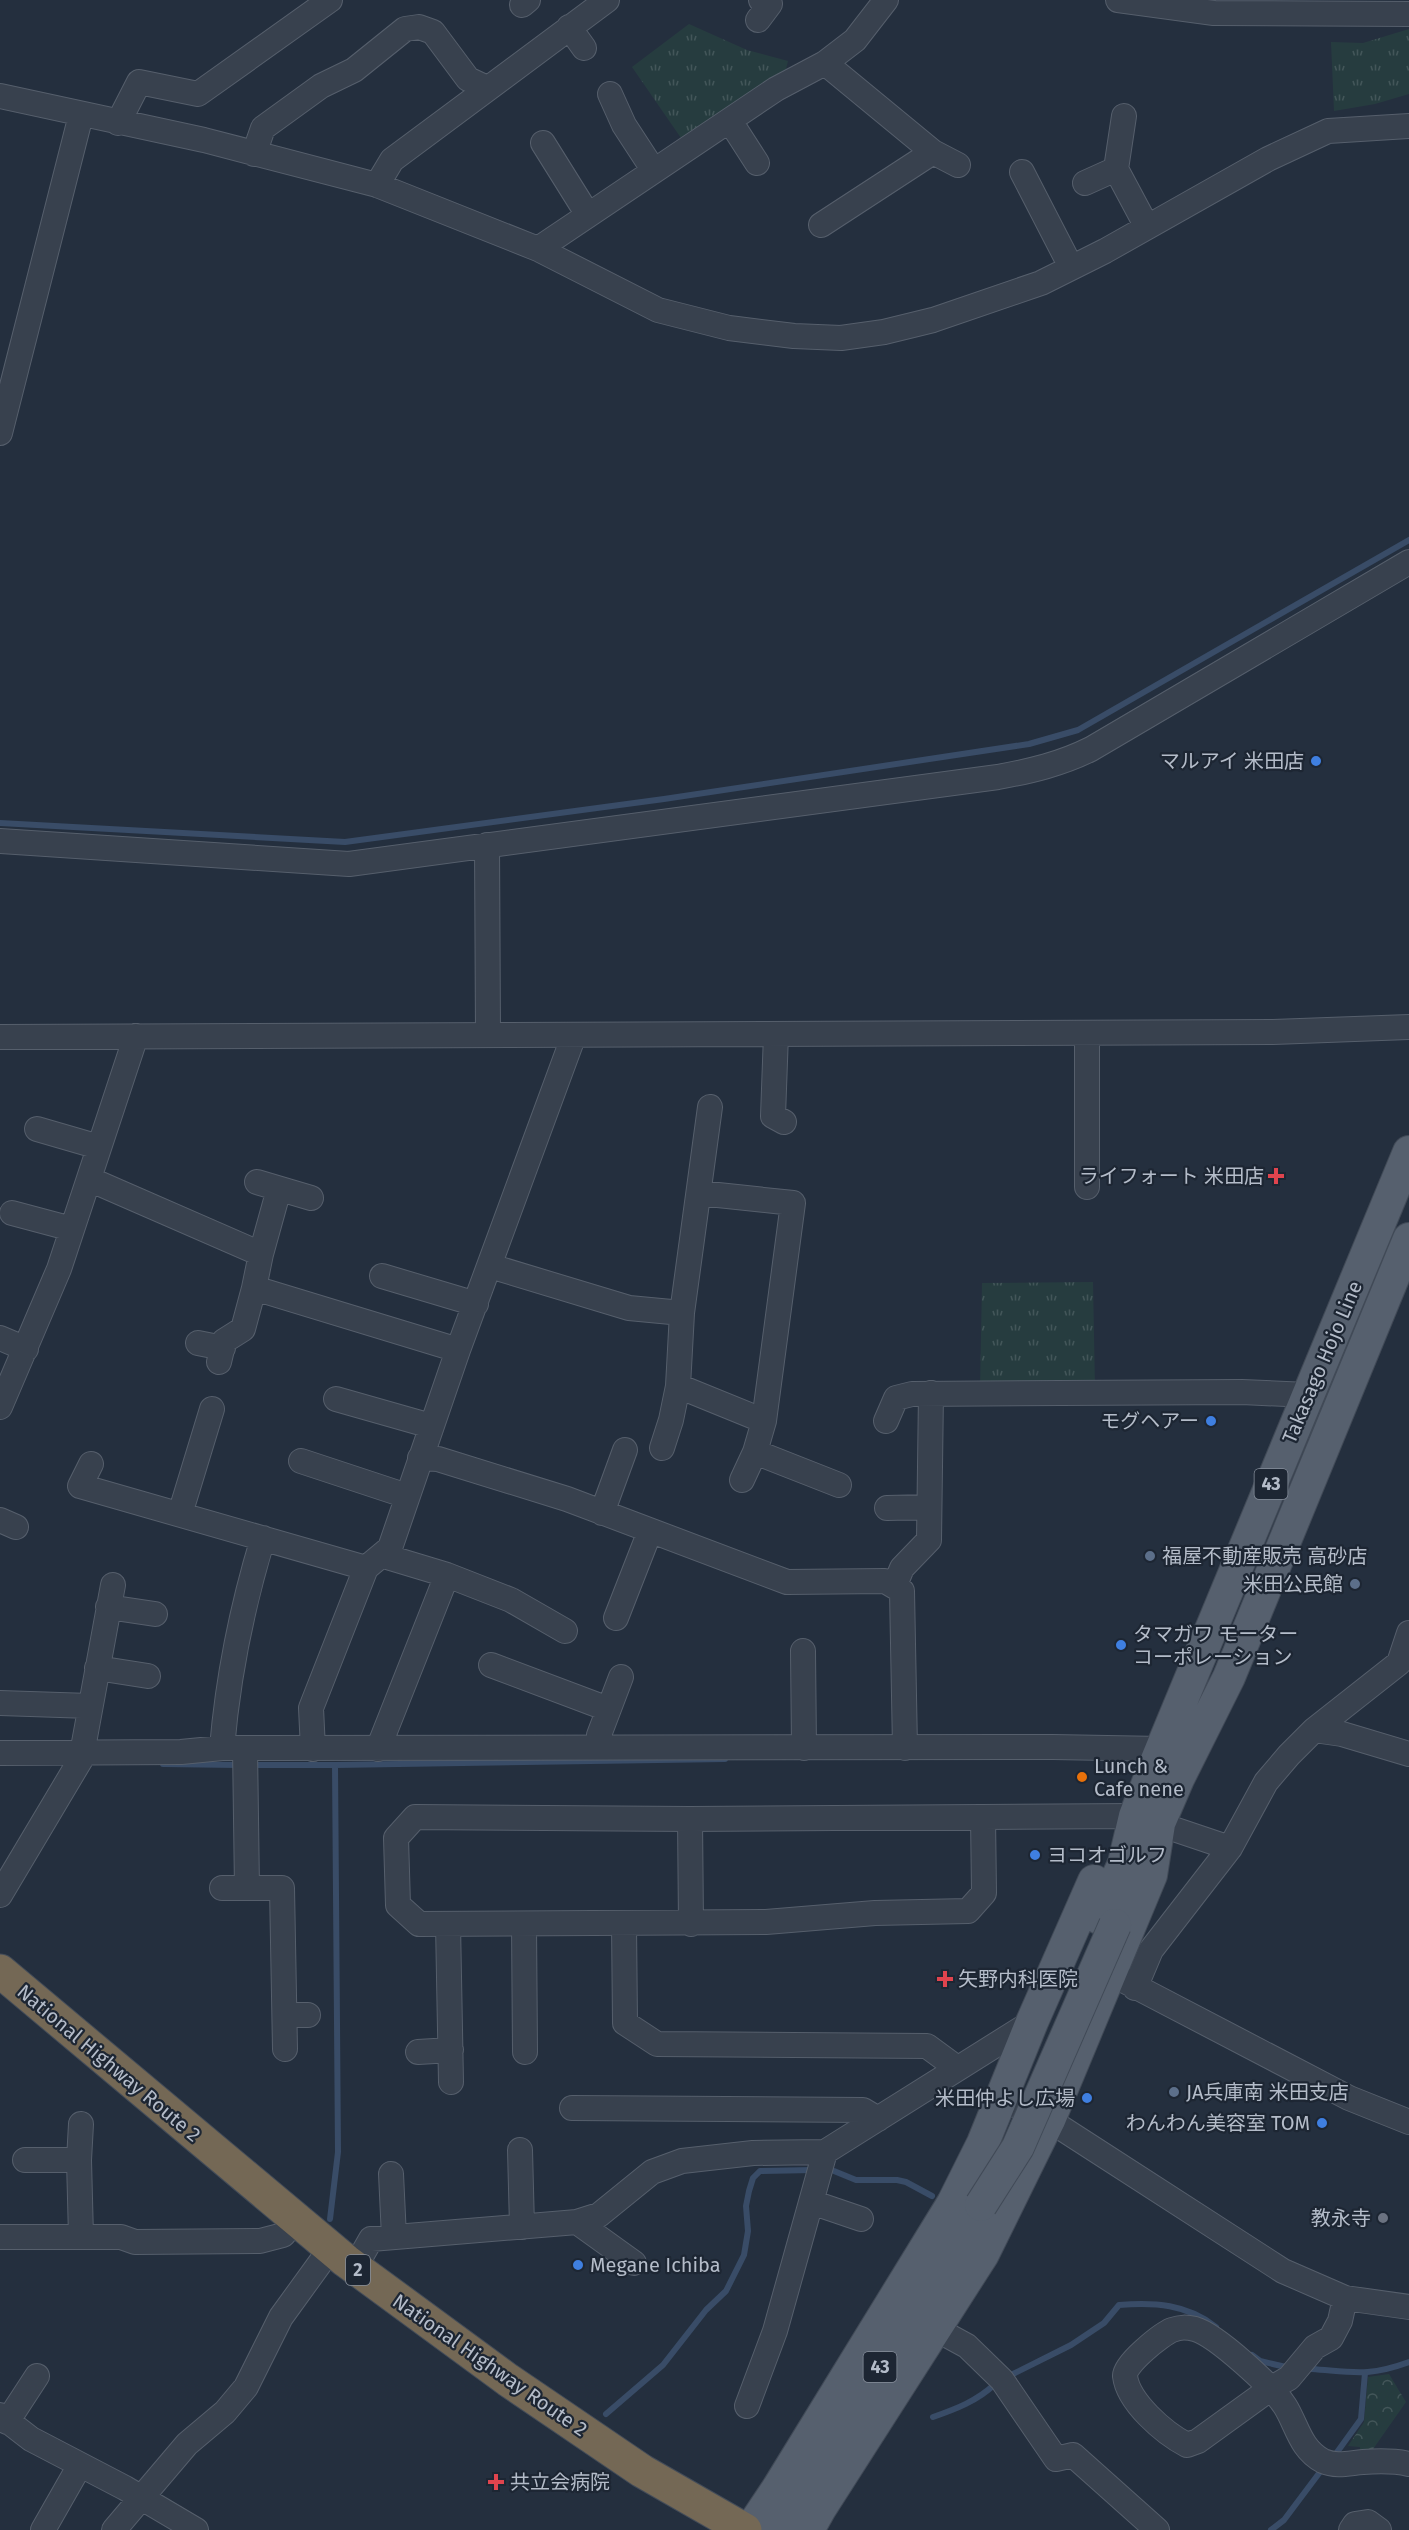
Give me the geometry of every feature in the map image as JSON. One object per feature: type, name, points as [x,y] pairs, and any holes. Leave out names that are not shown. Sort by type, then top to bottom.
[{"type":"highway","name":"National Highway Route 2","points":[[0,1971],[343,2258],[499,2374],[633,2465],[740,2529]]},
{"type":"main road","name":"Takasago Hojo Line","points":[[1147,1820],[1162,1749],[1409,1152]]},
{"type":"main road","name":"Takasago Hojo Line","points":[[779,2530],[981,2205],[1002,2141],[1107,1922],[1124,1863],[1147,1820],[1178,1779],[1229,1677],[1409,1239]]},
{"type":"main road","points":[[808,2530],[820,2507],[983,2254],[1049,2120],[1122,1981],[1150,1875],[1147,1820]]},
{"type":"main road","points":[[740,2529],[778,2488],[953,2203],[983,2143],[1032,2022],[1105,1856],[1147,1820]]},
{"type":"street","points":[[118,123],[139,82],[198,94],[330,0]]},
{"type":"street","points":[[377,185],[392,160],[607,0]]},
{"type":"street","points":[[538,249],[776,89],[825,63],[855,40],[886,0]]},
{"type":"street","points":[[1118,0],[1205,6],[1409,14]]},
{"type":"street","points":[[254,154],[264,128],[321,86],[354,70],[405,29],[419,27],[433,32],[468,79],[487,88]]},
{"type":"street","points":[[569,27],[584,48]]},
{"type":"street","points":[[825,63],[933,152],[958,165]]},
{"type":"street","points":[[610,94],[624,126],[654,171]]},
{"type":"street","points":[[0,96],[204,140],[377,185],[538,249],[658,310],[729,328],[794,336],[841,338],[884,332],[980,306],[1041,283],[1268,159],[1328,131],[1409,126]]},
{"type":"street","points":[[0,433],[81,115]]},
{"type":"street","points":[[1124,116],[1116,169],[1147,227]]},
{"type":"street","points":[[730,121],[757,163]]},
{"type":"street","points":[[543,143],[588,215]]},
{"type":"street","points":[[821,225],[851,216],[933,152]]},
{"type":"street","points":[[1085,183],[1116,169]]},
{"type":"street","points":[[1022,172],[1071,267]]},
{"type":"street","points":[[0,841],[350,864],[998,777],[1067,761],[1091,749],[1409,562]]},
{"type":"street","points":[[487,845],[488,1033]]},
{"type":"street","points":[[1,1041],[136,1036],[1273,1032],[1409,1027]]},
{"type":"street","points":[[1086,1032],[1087,1186]]},
{"type":"street","points":[[776,1034],[773,1116],[784,1122]]},
{"type":"street","points":[[313,1749],[311,1708],[375,1562],[390,1548],[458,1350],[574,1035]]},
{"type":"street","points":[[0,1407],[46,1304],[136,1036]]},
{"type":"street","points":[[662,1448],[678,1386],[682,1313],[710,1107]]},
{"type":"street","points":[[37,1129],[99,1147]]},
{"type":"street","points":[[89,1179],[261,1254]]},
{"type":"street","points":[[198,1343],[221,1355],[224,1341],[243,1329],[261,1254],[268,1185],[311,1198]]},
{"type":"street","points":[[699,1193],[793,1203],[764,1421],[755,1452],[742,1480]]},
{"type":"street","points":[[12,1213],[72,1229]]},
{"type":"street","points":[[490,1266],[629,1308],[682,1313]]},
{"type":"street","points":[[382,1276],[476,1304]]},
{"type":"street","points":[[254,1288],[458,1350]]},
{"type":"street","points":[[0,1338],[26,1349]]},
{"type":"street","points":[[678,1386],[764,1421]]},
{"type":"street","points":[[886,1420],[896,1398],[912,1394],[1242,1392],[1308,1395]]},
{"type":"street","points":[[894,1585],[902,1568],[929,1540],[931,1393]]},
{"type":"street","points":[[336,1399],[431,1426]]},
{"type":"street","points":[[180,1514],[200,1421]]},
{"type":"street","points":[[602,1513],[625,1450]]},
{"type":"street","points":[[755,1452],[839,1485]]},
{"type":"street","points":[[420,1458],[438,1459],[567,1499],[787,1582],[885,1581],[894,1585],[902,1591],[905,1748]]},
{"type":"street","points":[[301,1461],[407,1496]]},
{"type":"street","points":[[91,1464],[80,1486],[263,1538],[447,1575],[511,1600],[565,1630]]},
{"type":"street","points":[[886,1508],[929,1507]]},
{"type":"street","points":[[616,1617],[650,1531]]},
{"type":"street","points":[[248,1888],[235,1643],[245,1597],[263,1538]]},
{"type":"street","points":[[378,1749],[447,1575]]},
{"type":"street","points":[[0,1894],[80,1760],[110,1596],[155,1614]]},
{"type":"street","points":[[1409,1633],[1404,1664],[1314,1730],[1289,1755],[1266,1782],[1230,1848],[1151,1950],[1122,1981],[1349,2098],[1409,2122]]},
{"type":"street","points":[[803,1651],[804,1748]]},
{"type":"street","points":[[491,1665],[608,1709]]},
{"type":"street","points":[[97,1668],[148,1676]]},
{"type":"street","points":[[598,1747],[599,1735],[621,1677]]},
{"type":"street","points":[[0,1702],[90,1706]]},
{"type":"street","points":[[1314,1730],[1342,1734],[1409,1754]]},
{"type":"street","points":[[0,1753],[80,1760],[181,1752],[240,1758],[313,1749],[1053,1747],[1162,1749]]},
{"type":"street","points":[[983,1817],[984,1893],[968,1911],[875,1913],[766,1922],[691,1924],[419,1924],[398,1905],[396,1838],[416,1817],[690,1819],[983,1817],[1147,1820],[1230,1848]]},
{"type":"street","points":[[690,1819],[691,1924]]},
{"type":"street","points":[[222,1888],[287,1888],[296,2015],[285,2049]]},
{"type":"street","points":[[448,1924],[451,2082]]},
{"type":"street","points":[[524,1924],[525,2052]]},
{"type":"street","points":[[624,1924],[625,2024],[657,2044],[927,2046],[957,2068]]},
{"type":"street","points":[[114,2530],[187,2444],[225,2412],[246,2387],[281,2317],[343,2258],[371,2239],[577,2222],[599,2215],[652,2172],[682,2161],[753,2153],[825,2152],[1032,2022]]},
{"type":"street","points":[[418,2052],[451,2050]]},
{"type":"street","points":[[1002,2099],[1049,2120],[1283,2271],[1345,2298],[1409,2307]]},
{"type":"street","points":[[572,2108],[863,2110],[878,2119]]},
{"type":"street","points":[[81,2124],[79,2160],[81,2237]]},
{"type":"street","points":[[520,2150],[522,2227]]},
{"type":"street","points":[[747,2406],[775,2331],[825,2152]]},
{"type":"street","points":[[25,2160],[79,2160]]},
{"type":"street","points":[[391,2174],[394,2237]]},
{"type":"street","points":[[811,2202],[861,2219]]},
{"type":"street","points":[[0,2237],[121,2237],[135,2242],[260,2241],[283,2235],[296,2220]]},
{"type":"street","points":[[577,2222],[634,2263]]},
{"type":"street","points":[[1345,2298],[1340,2321],[1331,2338],[1315,2347],[1289,2378],[1270,2389],[1198,2441],[1187,2445],[1176,2439],[1133,2400],[1124,2374],[1127,2365],[1170,2331],[1186,2327],[1203,2331],[1270,2389],[1285,2406],[1301,2441],[1322,2460],[1339,2465],[1365,2462],[1409,2464]]},
{"type":"street","points":[[934,2328],[967,2346],[1002,2380],[1056,2458],[1073,2456],[1157,2530]]},
{"type":"street","points":[[37,2376],[23,2402],[4,2419],[31,2439],[196,2530]]},
{"type":"street","points":[[43,2530],[80,2465]]},
{"type":"street","points":[[1351,2530],[1355,2524],[1368,2522],[1379,2530]]},
{"type":"green space","points":[[689,24],[747,50],[788,61],[786,69],[681,138],[632,67]]},
{"type":"green space","points":[[1409,29],[1409,94],[1375,104],[1334,111],[1331,42],[1363,43]]},
{"type":"green space","points":[[1093,1282],[1095,1389],[980,1390],[982,1283]]},
{"type":"green space","points":[[1389,2374],[1406,2402],[1371,2452],[1360,2453],[1360,2447],[1348,2446],[1364,2422],[1368,2377]]},
{"type":"waterway","points":[[0,823],[345,842],[664,799],[1029,744],[1078,730],[1409,540]]},
{"type":"waterway","points":[[330,2219],[338,2152],[335,1765],[725,1759]]},
{"type":"waterway","points":[[163,1764],[239,1765]]},
{"type":"waterway","points":[[250,1765],[335,1765]]},
{"type":"waterway","points":[[606,2414],[663,2365],[706,2310],[726,2291],[744,2255],[748,2231],[746,2206],[753,2178],[760,2171],[813,2170]]},
{"type":"waterway","points":[[834,2171],[856,2180],[906,2182],[932,2196]]},
{"type":"waterway","points":[[1013,2374],[1071,2345],[1104,2323],[1119,2305],[1170,2306],[1194,2313],[1216,2327]]},
{"type":"waterway","points":[[1252,2355],[1260,2361],[1286,2367]]},
{"type":"waterway","points":[[1312,2369],[1371,2372],[1409,2362]]},
{"type":"waterway","points":[[1335,2455],[1361,2419],[1365,2373]]},
{"type":"waterway","points":[[933,2417],[974,2400],[995,2384]]},
{"type":"waterway","points":[[1271,2530],[1284,2520],[1320,2472]]},
{"type":"place","name":"マルアイ 米田店","points":[[1316,761]]},
{"type":"place","name":"ライフォート 米田店","points":[[1276,1176]]},
{"type":"place","name":"モグヘアー","points":[[1211,1421]]},
{"type":"place","name":"福屋不動産販売 高砂店","points":[[1150,1556]]},
{"type":"place","name":"米田公民館","points":[[1355,1584]]},
{"type":"place","name":"タマガワ モーター コーポレーション","points":[[1121,1645]]},
{"type":"place","name":"Lunch & Cafe nene","points":[[1082,1777]]},
{"type":"place","name":"ヨコオゴルフ","points":[[1035,1855]]},
{"type":"place","name":"矢野内科医院","points":[[945,1979]]},
{"type":"place","name":"JA兵庫南 米田支店","points":[[1174,2092]]},
{"type":"place","name":"米田仲よし広場","points":[[1087,2098]]},
{"type":"place","name":"わんわん美容室 TOM","points":[[1322,2123]]},
{"type":"place","name":"教永寺","points":[[1383,2218]]},
{"type":"place","name":"Megane Ichiba","points":[[578,2265]]},
{"type":"place","name":"共立会病院","points":[[496,2482]]}]
